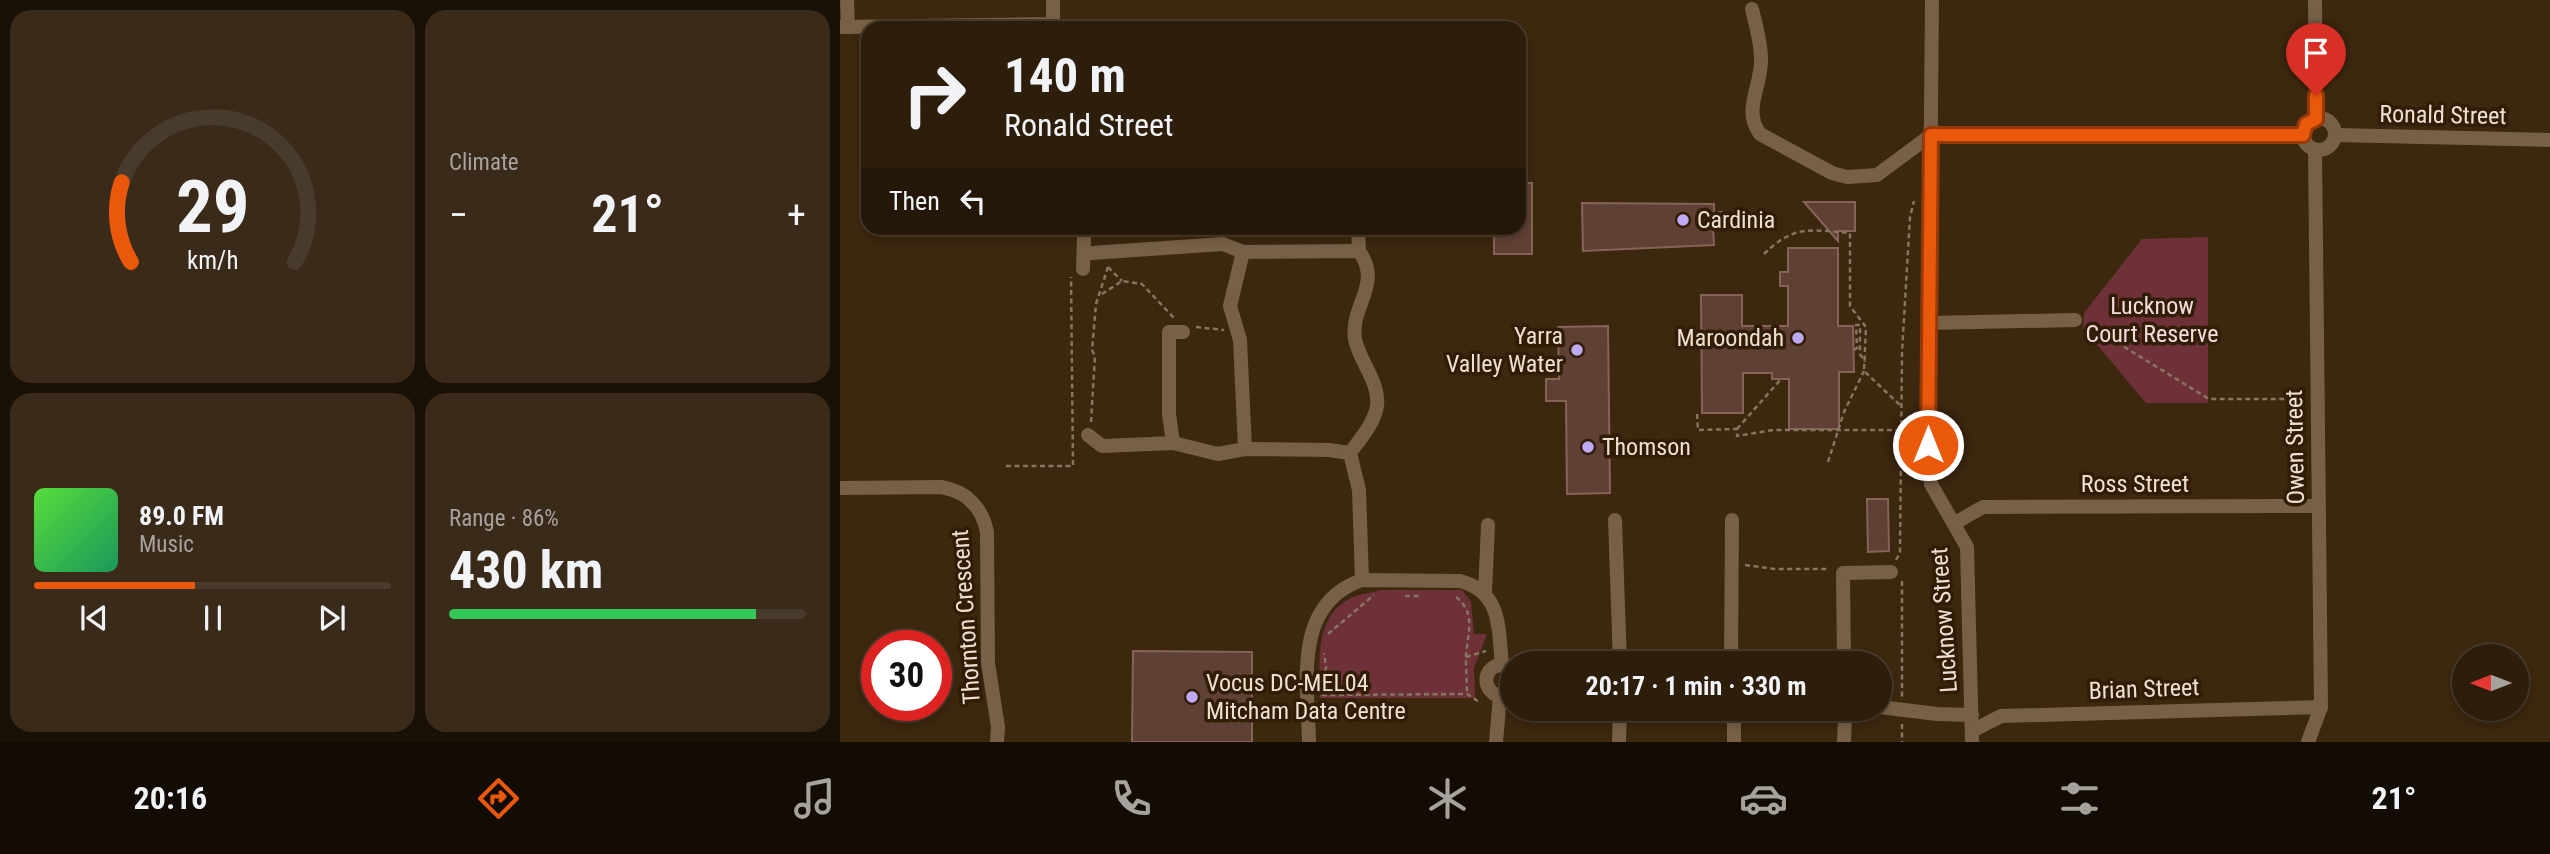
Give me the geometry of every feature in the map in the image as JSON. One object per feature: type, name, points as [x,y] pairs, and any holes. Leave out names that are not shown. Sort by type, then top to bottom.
[{"type":"street","points":[[844,27],[847,0]]},
{"type":"street","points":[[1052,21],[1053,0]]},
{"type":"street","name":"Lucknow Street","points":[[1932,0],[1928,437],[1931,484],[1967,547],[1972,737]]},
{"type":"street","points":[[2315,0],[2316,119]]},
{"type":"street","points":[[1752,9],[1761,43],[1761,72],[1751,112],[1752,123],[1760,134],[1832,173],[1847,177],[1877,175],[1931,135],[2303,135]]},
{"type":"street","points":[[2316,119],[2331,124],[2335,135],[2326,148],[2315,150],[2306,144],[2303,135],[2306,124],[2316,119]]},
{"type":"street","name":"Ronald Street","points":[[2335,135],[2550,140]]},
{"type":"street","name":"Owen Street","points":[[2308,742],[2321,707],[2315,150]]},
{"type":"street","points":[[1359,235],[1359,251],[1369,272],[1367,288],[1356,319],[1355,339],[1376,392],[1377,405],[1371,423],[1350,453],[1359,490],[1362,580]]},
{"type":"street","points":[[1102,257],[1223,244],[1243,252],[1359,251]]},
{"type":"street","points":[[1243,252],[1230,306],[1240,340],[1244,449]]},
{"type":"street","points":[[1930,323],[2075,320]]},
{"type":"street","points":[[1173,443],[1169,414],[1169,331],[1184,327]]},
{"type":"street","points":[[1088,435],[1102,446],[1173,443],[1218,454],[1244,449],[1329,450],[1350,453]]},
{"type":"street","name":"Thornton Crescent","points":[[840,488],[941,487],[955,489],[975,504],[985,521],[987,532],[988,663],[998,727],[997,742]]},
{"type":"street","name":"Ross Street","points":[[1955,523],[1983,507],[2318,506]]},
{"type":"street","points":[[1615,520],[1620,651]]},
{"type":"street","points":[[1731,651],[1732,520]]},
{"type":"street","points":[[1485,593],[1488,525]]},
{"type":"street","points":[[1844,651],[1843,573],[1891,572]]},
{"type":"street","points":[[1309,742],[1308,651],[1311,632],[1316,616],[1331,598],[1348,585],[1362,580],[1460,581],[1474,585],[1485,593],[1494,608],[1501,651]]},
{"type":"street","points":[[1500,667],[1491,668],[1486,679],[1490,691],[1500,692]]},
{"type":"street","points":[[1496,742],[1497,713],[1500,706]]},
{"type":"street","name":"Brian Street","points":[[1972,737],[2001,716],[2321,707]]},
{"type":"street","points":[[1892,708],[1972,715]]},
{"type":"street","points":[[1619,742],[1620,721]]},
{"type":"street","points":[[1734,721],[1734,742]]},
{"type":"street","points":[[1844,742],[1845,721]]},
{"type":"path","points":[[1902,742],[1902,580],[1891,572],[1900,553],[1902,352],[1910,217],[1915,190]]},
{"type":"path","points":[[1764,254],[1781,238],[1793,232],[1850,233],[1850,306],[1866,327],[1865,362],[1864,371],[1844,412],[1828,462]]},
{"type":"path","points":[[1102,257],[1122,281]]},
{"type":"path","points":[[1088,435],[1093,412],[1095,356],[1092,350],[1096,311],[1102,293],[1102,257]]},
{"type":"path","points":[[1006,466],[1073,466],[1071,267]]},
{"type":"path","points":[[1102,293],[1122,281],[1142,284],[1184,327],[1224,330],[1234,326]]},
{"type":"path","points":[[1860,354],[1854,352],[1857,348],[1856,325],[1860,325],[1860,354],[1865,362]]},
{"type":"path","points":[[2095,329],[2209,399],[2318,399]]},
{"type":"path","points":[[1864,371],[1902,407]]},
{"type":"path","points":[[1781,379],[1737,429],[1737,436],[1773,430],[1902,430]]},
{"type":"path","points":[[1697,414],[1698,430],[1737,429]]},
{"type":"path","points":[[1731,563],[1775,569],[1834,569],[1843,573]]},
{"type":"path","points":[[1451,594],[1460,599],[1468,611],[1470,637],[1466,657],[1467,694]]},
{"type":"path","points":[[1326,637],[1373,595],[1383,595]]},
{"type":"path","points":[[1402,596],[1424,595]]},
{"type":"path","points":[[1324,647],[1326,667],[1322,695],[1467,694],[1497,713]]},
{"type":"path","points":[[1466,657],[1500,647]]},
{"type":"green space","name":"Lucknow Court Reserve","points":[[2208,237],[2208,403],[2146,403],[2083,328],[2084,313],[2142,239]]},
{"type":"green space","points":[[1381,590],[1462,590],[1471,602],[1474,634],[1487,634],[1474,668],[1475,698],[1320,698],[1321,643],[1329,618],[1349,599]]},
{"type":"building","points":[[1526,183],[1532,183],[1532,254],[1494,254],[1494,235],[1526,235]]},
{"type":"building","points":[[1804,202],[1855,202],[1855,231],[1838,231],[1838,241]]},
{"type":"building","points":[[1582,203],[1714,204],[1714,213],[1722,212],[1722,227],[1713,227],[1714,245],[1583,251]]},
{"type":"building","name":"Maroondah","points":[[1788,248],[1838,248],[1838,326],[1853,326],[1854,372],[1839,372],[1839,429],[1789,429],[1789,379],[1772,379],[1772,373],[1743,373],[1743,413],[1702,413],[1701,295],[1742,295],[1742,326],[1788,326],[1788,286],[1780,286],[1780,272],[1788,272]]},
{"type":"building","name":"Thomson","points":[[1608,326],[1610,493],[1567,494],[1566,401],[1546,401],[1546,379],[1559,379],[1558,327]]},
{"type":"building","points":[[1867,499],[1888,499],[1889,551],[1868,552]]},
{"type":"building","name":"Vocus DC-MEL04 Mitcham Data Centre","points":[[1133,651],[1252,652],[1252,742],[1132,742]]},
{"type":"place","name":"Cardinia","points":[[1683,220]]},
{"type":"place","name":"Maroondah","points":[[1798,338]]},
{"type":"place","name":"Yarra Valley Water","points":[[1577,350]]},
{"type":"place","name":"Thomson","points":[[1588,447]]},
{"type":"place","name":"Vocus DC-MEL04 Mitcham Data Centre","points":[[1192,697]]},
{"type":"route","points":[[1928,445],[1931,135],[2303,135],[2306,124],[2316,119],[2316,95]]}]
